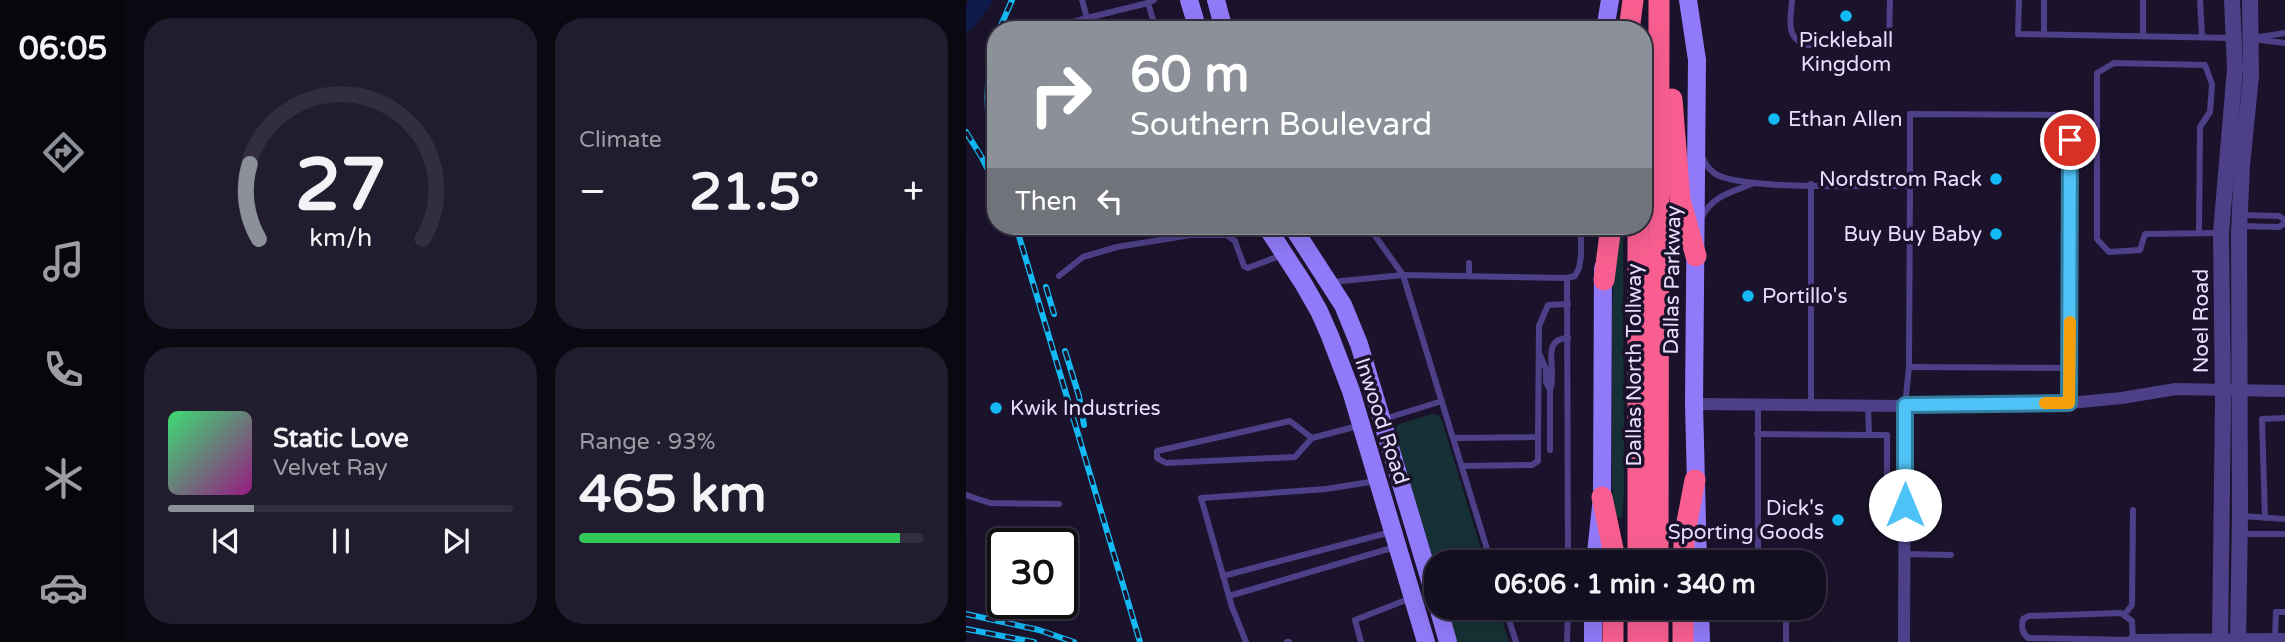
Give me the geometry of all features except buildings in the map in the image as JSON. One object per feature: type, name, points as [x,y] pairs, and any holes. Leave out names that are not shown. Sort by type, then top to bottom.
[{"type":"highway","points":[[1631,21],[1635,0]]},
{"type":"highway","points":[[1635,0],[1636,21]]},
{"type":"highway","points":[[1661,0],[1667,15],[1680,200],[1696,256]]},
{"type":"highway","name":"Dallas North Tollway","points":[[1658,550],[1661,0]]},
{"type":"highway","points":[[1604,280],[1610,235]]},
{"type":"highway","name":"Dallas North Tollway","points":[[1638,235],[1638,550]]},
{"type":"highway","points":[[1684,550],[1695,480]]},
{"type":"highway","points":[[1602,497],[1613,550]]},
{"type":"highway","points":[[1613,620],[1613,642]]},
{"type":"highway","points":[[1638,620],[1638,642]]},
{"type":"highway","points":[[1658,620],[1658,642]]},
{"type":"highway","points":[[1683,620],[1683,642]]},
{"type":"main road","points":[[1189,0],[1195,21]]},
{"type":"main road","points":[[1216,0],[1222,21]]},
{"type":"main road","points":[[1606,21],[1609,0]]},
{"type":"main road","name":"Dallas Parkway","points":[[1688,0],[1697,60],[1693,404],[1698,550]]},
{"type":"main road","name":"Inwood Road","points":[[1272,235],[1319,311],[1351,391],[1426,642]]},
{"type":"main road","name":"Inwood Road","points":[[1298,235],[1343,304],[1359,344],[1424,563]]},
{"type":"main road","points":[[1596,550],[1602,497],[1604,280],[1602,235]]},
{"type":"main road","points":[[1360,426],[1381,419]]},
{"type":"main road","name":"Inwood Road","points":[[1441,620],[1448,642]]},
{"type":"main road","points":[[1593,620],[1593,642]]},
{"type":"main road","points":[[1700,620],[1701,642]]},
{"type":"street","name":"Noel Road","points":[[2232,0],[2250,76],[2239,225],[2241,516],[2238,641]]},
{"type":"street","name":"Noel Road","points":[[2220,642],[2223,389],[2221,233],[2235,69],[2250,0]]},
{"type":"street","points":[[2221,233],[2239,225]]},
{"type":"street","points":[[1693,404],[2069,403],[2176,389],[2285,391]]},
{"type":"street","points":[[1904,642],[1905,405]]},
{"type":"street","points":[[2222,473],[2228,486],[2229,500],[2241,516]]},
{"type":"street","points":[[2133,640],[2220,642],[2280,639]]},
{"type":"lane","points":[[1082,0],[1087,18]]},
{"type":"lane","points":[[1792,0],[1791,34],[1795,40],[1804,45],[1867,46],[1879,46],[1887,42],[1890,0]]},
{"type":"lane","points":[[2019,0],[2018,34],[2202,36],[2285,43]]},
{"type":"lane","points":[[2044,0],[2044,34]]},
{"type":"lane","points":[[2143,0],[2143,36]]},
{"type":"lane","points":[[2200,0],[2202,36]]},
{"type":"lane","points":[[1076,21],[1151,1],[1154,21]]},
{"type":"lane","points":[[2243,38],[2285,33]]},
{"type":"lane","points":[[2199,233],[2200,127],[2210,112],[2212,84],[2205,65],[2114,63],[2097,73],[2097,239],[2109,252],[2140,250],[2145,234],[2221,233]]},
{"type":"lane","points":[[1905,405],[1909,368],[1910,114],[2070,115],[2069,403]]},
{"type":"lane","points":[[1697,139],[1703,160],[1713,173],[1727,179],[1754,184],[1910,186]]},
{"type":"lane","points":[[1696,229],[1705,211],[1718,197],[1754,184]]},
{"type":"lane","points":[[1811,184],[1811,405]]},
{"type":"lane","points":[[2279,216],[2285,221],[2278,227],[2239,225],[2279,216]]},
{"type":"lane","points":[[1059,276],[1083,257],[1117,247],[1191,235],[1227,235],[1234,241],[1244,266],[1248,268],[1284,254]]},
{"type":"lane","points":[[1374,235],[1403,275],[1487,550]]},
{"type":"lane","points":[[1330,282],[1403,275],[1567,278],[1575,276],[1579,268],[1581,235]]},
{"type":"lane","points":[[1469,263],[1469,276]]},
{"type":"lane","points":[[1567,278],[1568,550]]},
{"type":"lane","points":[[1462,466],[1532,465],[1538,461],[1539,326],[1548,305],[1568,304]]},
{"type":"lane","points":[[1550,450],[1550,390],[1553,382],[1551,348],[1558,338],[1568,338]]},
{"type":"lane","points":[[1538,352],[1546,369],[1546,382],[1550,390]]},
{"type":"lane","points":[[1909,368],[2070,368]]},
{"type":"lane","points":[[1381,419],[1443,401]]},
{"type":"lane","points":[[1758,405],[1758,550]]},
{"type":"lane","points":[[1868,405],[1869,435]]},
{"type":"lane","points":[[2265,518],[2262,419],[2285,418]]},
{"type":"lane","points":[[1312,438],[1290,421],[1157,451],[1157,458],[1166,463],[1295,457],[1312,438],[1360,426]]},
{"type":"lane","points":[[1757,434],[1887,435],[1887,476],[1891,481],[1905,481]]},
{"type":"lane","points":[[1454,438],[1538,437]]},
{"type":"lane","points":[[1246,642],[1229,596],[1200,498],[1326,489],[1377,481]]},
{"type":"lane","points":[[966,495],[990,503],[1059,504]]},
{"type":"lane","points":[[2124,615],[2132,605],[2133,510]]},
{"type":"lane","points":[[2241,516],[2285,519]]},
{"type":"lane","points":[[2240,534],[2285,534]]},
{"type":"lane","points":[[1223,576],[1395,539]]},
{"type":"lane","points":[[1229,596],[1395,539]]},
{"type":"lane","points":[[1904,554],[1951,555]]},
{"type":"lane","points":[[1361,642],[1355,620],[1412,598]]},
{"type":"lane","points":[[2280,639],[2276,612],[2285,612]]},
{"type":"lane","points":[[2124,615],[2132,621],[2133,640],[2028,638],[2023,633],[2022,625],[2023,619],[2029,616],[2124,615]]},
{"type":"lane","points":[[1509,620],[1516,642]]},
{"type":"lane","points":[[1567,642],[1568,620]]},
{"type":"lane","points":[[1786,620],[1786,642]]},
{"type":"green space","points":[[1616,235],[1623,235],[1622,519],[1615,519],[1612,487],[1612,310]]},
{"type":"green space","points":[[1432,414],[1439,415],[1481,550],[1430,550],[1394,436],[1397,425]]},
{"type":"green space","points":[[1451,620],[1502,620],[1509,642],[1457,642]]},
{"type":"waterway","points":[[966,22],[982,0]]},
{"type":"railway","points":[[1003,21],[1012,0]]},
{"type":"railway","points":[[966,132],[987,168]]},
{"type":"railway","points":[[1019,235],[1140,642]]},
{"type":"railway","points":[[1046,287],[1054,314]]},
{"type":"railway","points":[[1065,351],[1079,396],[1084,425]]},
{"type":"railway","points":[[966,614],[1039,630],[1074,642]]},
{"type":"railway","points":[[966,629],[1034,642]]},
{"type":"slow traffic","points":[[2045,403],[2069,403],[2070,322]]},
{"type":"place","name":"Pickleball Kingdom","points":[[1846,16]]},
{"type":"place","name":"Ethan Allen","points":[[1774,119]]},
{"type":"place","name":"Nordstrom Rack","points":[[1996,179]]},
{"type":"place","name":"Buy Buy Baby","points":[[1996,234]]},
{"type":"place","name":"Portillo's","points":[[1748,296]]},
{"type":"place","name":"Kwik Industries","points":[[996,408]]},
{"type":"place","name":"Dick's Sporting Goods","points":[[1838,520]]},
{"type":"route","points":[[1905,505],[1905,405],[2069,403],[2070,140]]}]
